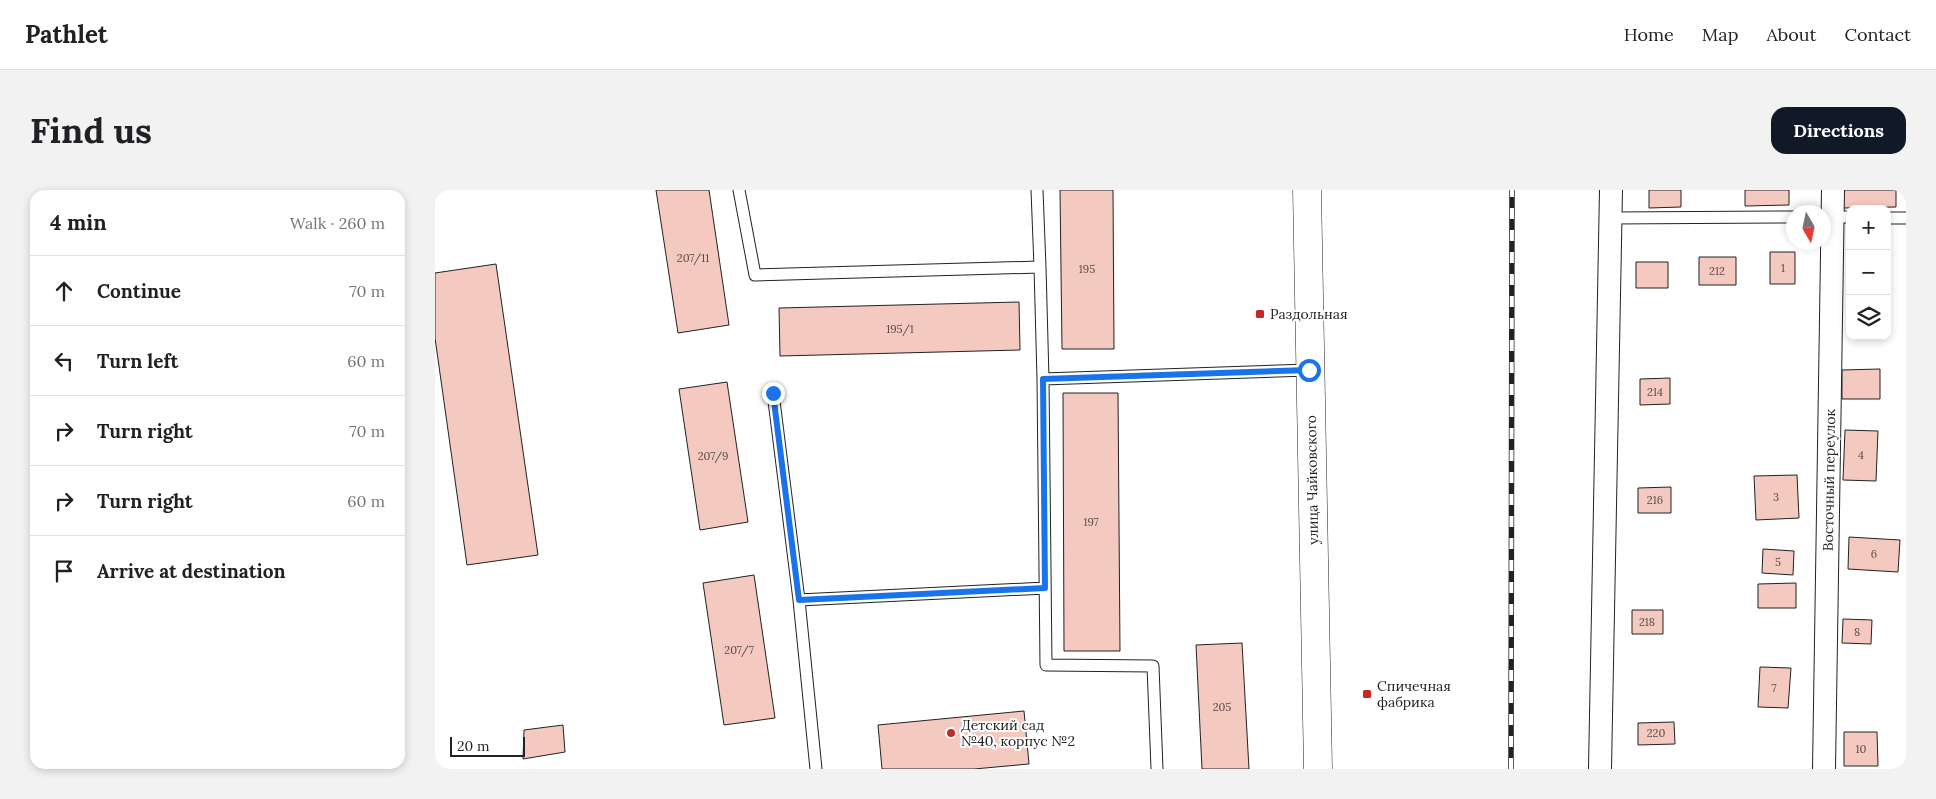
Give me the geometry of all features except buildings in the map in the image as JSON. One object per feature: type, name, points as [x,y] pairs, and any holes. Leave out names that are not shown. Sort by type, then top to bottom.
[{"type":"street","name":"улица Чайковского","points":[[1307,190],[1318,769]]},
{"type":"street","points":[[1601,769],[1611,190]]},
{"type":"street","name":"Восточный переулок","points":[[1824,769],[1835,217],[1833,190]]},
{"type":"lane","points":[[739,190],[755,275],[1040,267]]},
{"type":"lane","points":[[1037,190],[1043,379],[1046,665],[1153,666],[1157,769]]},
{"type":"lane","points":[[1611,218],[1786,217]]},
{"type":"lane","points":[[1891,218],[1906,218]]},
{"type":"lane","points":[[1043,379],[1309,370]]},
{"type":"lane","points":[[773,393],[799,600],[816,769]]},
{"type":"lane","points":[[799,600],[1045,588]]},
{"type":"railway","points":[[1511,769],[1512,190]]},
{"type":"place","name":"Раздольная","points":[[1260,314]]},
{"type":"place","name":"Спичечная фабрика","points":[[1367,694]]},
{"type":"place","name":"Детский сад №40, корпус №2","points":[[951,733]]},
{"type":"route","points":[[773,393],[799,600],[1045,588],[1043,379],[1309,370]]}]
